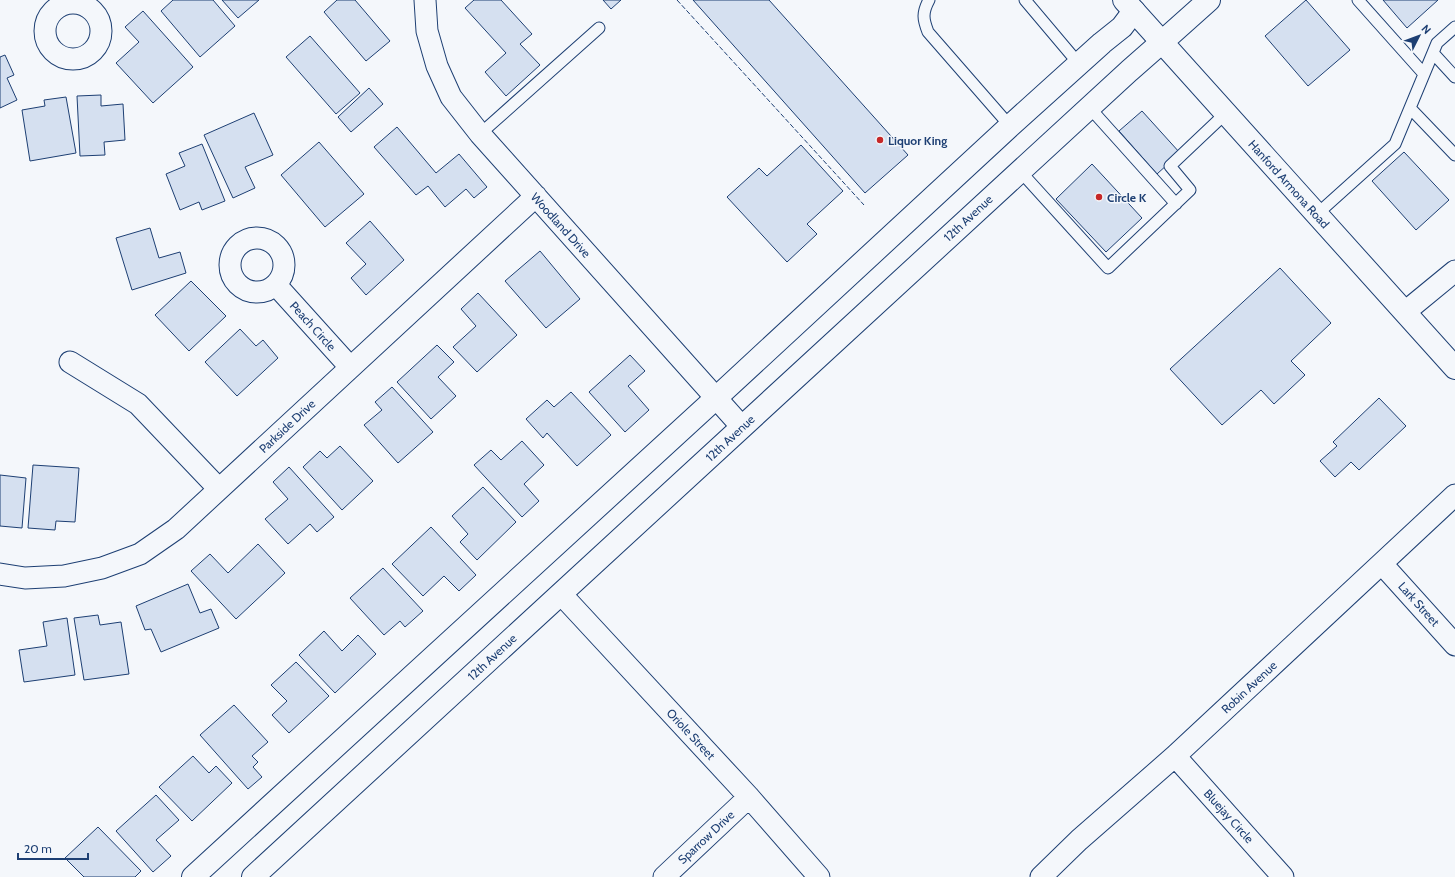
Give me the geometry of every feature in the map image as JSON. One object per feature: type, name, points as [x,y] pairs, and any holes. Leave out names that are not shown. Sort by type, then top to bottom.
[{"type":"street","name":"Woodland Drive","points":[[424,0],[426,31],[437,66],[451,97],[480,134],[742,427]]},
{"type":"street","name":"12th Avenue","points":[[253,877],[1089,107],[1208,0]]},
{"type":"street","points":[[194,877],[1010,126],[1102,43],[1122,27],[1134,4]]},
{"type":"street","name":"Hanford Armona Road","points":[[1134,4],[1162,42],[1455,368]]},
{"type":"street","name":"Parkside Drive","points":[[0,574],[25,578],[64,576],[102,568],[140,554],[176,529],[536,196]]},
{"type":"street","points":[[1405,312],[1455,271]]},
{"type":"street","name":"Peach Circle","points":[[276,285],[350,367]]},
{"type":"street","points":[[70,362],[138,404],[219,488]]},
{"type":"street","name":"Robin Avenue","points":[[1041,877],[1079,840],[1175,756],[1455,495]]},
{"type":"street","name":"Lark Street","points":[[1382,564],[1455,645]]},
{"type":"street","name":"Oriole Street","points":[[561,594],[749,797],[819,877]]},
{"type":"street","name":"Bluejay Circle","points":[[1175,756],[1283,877]]},
{"type":"street","name":"Sparrow Drive","points":[[664,877],[749,797]]},
{"type":"lane","points":[[929,0],[926,5],[924,19],[928,32],[1010,126]]},
{"type":"lane","points":[[1025,0],[1079,64]]},
{"type":"lane","points":[[1358,0],[1424,74]]},
{"type":"lane","points":[[1316,215],[1395,144],[1437,43],[1455,27]]},
{"type":"lane","points":[[480,134],[599,28]]},
{"type":"lane","points":[[1433,53],[1455,77]]},
{"type":"lane","points":[[1089,107],[1176,204]]},
{"type":"lane","points":[[1410,108],[1455,155]]},
{"type":"lane","points":[[1020,171],[1108,268],[1190,190],[1170,166],[1226,113]]},
{"type":"building","points":[[173,0],[213,0],[235,26],[200,57],[161,11]]},
{"type":"building","points":[[222,0],[259,0],[238,18]]},
{"type":"building","points":[[337,0],[355,0],[390,41],[366,61],[324,12]]},
{"type":"building","points":[[474,0],[501,0],[532,34],[520,44],[540,65],[506,96],[485,72],[506,53],[465,8]]},
{"type":"building","points":[[603,0],[621,0],[611,9]]},
{"type":"building","points":[[693,0],[769,0],[908,155],[865,193]]},
{"type":"building","points":[[1306,0],[1350,50],[1308,86],[1265,36]]},
{"type":"building","points":[[1383,0],[1438,0],[1407,28]]},
{"type":"building","points":[[143,11],[193,67],[153,103],[116,63],[139,42],[125,27]]},
{"type":"building","points":[[310,36],[360,93],[336,114],[286,57]]},
{"type":"building","points":[[5,55],[14,75],[7,78],[17,100],[0,108],[0,57]]},
{"type":"building","points":[[369,88],[383,104],[351,132],[338,117]]},
{"type":"building","points":[[101,95],[101,106],[123,104],[125,140],[104,142],[105,155],[80,156],[77,96]]},
{"type":"building","points":[[66,97],[76,153],[30,161],[22,110],[45,106],[44,100]]},
{"type":"building","points":[[1142,111],[1180,153],[1157,174],[1119,131]]},
{"type":"building","points":[[254,113],[273,155],[245,167],[255,188],[233,198],[204,135]]},
{"type":"building","points":[[397,127],[436,173],[459,154],[487,187],[474,198],[466,189],[445,207],[428,186],[416,195],[374,147]]},
{"type":"building","points":[[319,142],[364,194],[325,227],[281,175]]},
{"type":"building","points":[[202,144],[225,201],[202,210],[199,202],[180,210],[166,174],[185,166],[179,153]]},
{"type":"building","points":[[801,145],[843,191],[807,224],[817,234],[787,262],[727,197],[759,168],[767,176]]},
{"type":"building","points":[[1404,152],[1449,200],[1416,230],[1372,181]]},
{"type":"building","points":[[1092,164],[1142,218],[1106,252],[1056,199]]},
{"type":"building","points":[[370,221],[404,260],[366,295],[351,278],[366,264],[346,243]]},
{"type":"building","points":[[150,228],[159,258],[180,252],[186,273],[132,290],[116,238]]},
{"type":"building","points":[[540,251],[580,299],[546,328],[505,281]]},
{"type":"building","points":[[1280,268],[1331,323],[1291,361],[1305,375],[1274,404],[1261,390],[1222,425],[1170,369]]},
{"type":"building","points":[[191,281],[226,316],[189,351],[155,315]]},
{"type":"building","points":[[478,293],[517,335],[477,372],[453,347],[476,326],[461,309]]},
{"type":"building","points":[[240,329],[256,346],[263,340],[278,358],[237,396],[205,362]]},
{"type":"building","points":[[437,345],[454,362],[438,377],[456,396],[431,419],[397,382]]},
{"type":"building","points":[[630,355],[645,371],[628,386],[649,410],[625,432],[589,392]]},
{"type":"building","points":[[392,387],[433,432],[398,463],[364,425],[382,410],[375,402]]},
{"type":"building","points":[[571,392],[611,435],[577,466],[547,433],[543,438],[526,419],[547,400],[554,407]]},
{"type":"building","points":[[1379,398],[1406,426],[1359,470],[1351,462],[1335,477],[1320,461],[1337,446],[1333,442]]},
{"type":"building","points":[[522,441],[544,465],[524,484],[539,501],[522,517],[474,465],[491,450],[501,460]]},
{"type":"building","points":[[340,446],[373,481],[342,510],[303,467],[320,451],[327,458]]},
{"type":"building","points":[[33,465],[79,468],[75,522],[56,521],[55,530],[28,528]]},
{"type":"building","points":[[289,467],[334,517],[317,532],[310,524],[288,544],[265,519],[288,499],[273,482]]},
{"type":"building","points":[[0,475],[26,478],[22,528],[0,526]]},
{"type":"building","points":[[483,487],[516,522],[477,560],[460,542],[468,534],[452,516]]},
{"type":"building","points":[[431,527],[476,575],[459,591],[444,576],[423,596],[392,564]]},
{"type":"building","points":[[258,544],[285,573],[236,619],[191,571],[210,554],[228,573]]},
{"type":"building","points":[[383,568],[423,611],[405,627],[400,621],[384,635],[350,598]]},
{"type":"building","points":[[188,584],[200,613],[211,609],[219,628],[161,652],[151,629],[145,630],[136,606]]},
{"type":"building","points":[[98,615],[100,625],[121,622],[129,674],[84,680],[74,618]]},
{"type":"building","points":[[67,618],[75,675],[24,682],[19,650],[47,646],[43,622]]},
{"type":"building","points":[[324,631],[342,651],[358,635],[376,654],[335,693],[299,655]]},
{"type":"building","points":[[296,662],[329,696],[289,733],[272,715],[287,701],[271,685]]},
{"type":"building","points":[[234,705],[268,742],[252,756],[258,762],[253,767],[262,777],[248,789],[200,735]]},
{"type":"building","points":[[193,756],[209,773],[216,766],[232,783],[192,821],[159,787]]},
{"type":"building","points":[[156,795],[179,820],[156,840],[171,856],[153,872],[116,831]]},
{"type":"building","points":[[98,827],[141,871],[135,877],[84,877],[65,858]]},
{"type":"fence","points":[[677,0],[864,205]]},
{"type":"place","name":"Liquor King","points":[[880,140]]},
{"type":"place","name":"Circle K","points":[[1099,197]]}]
